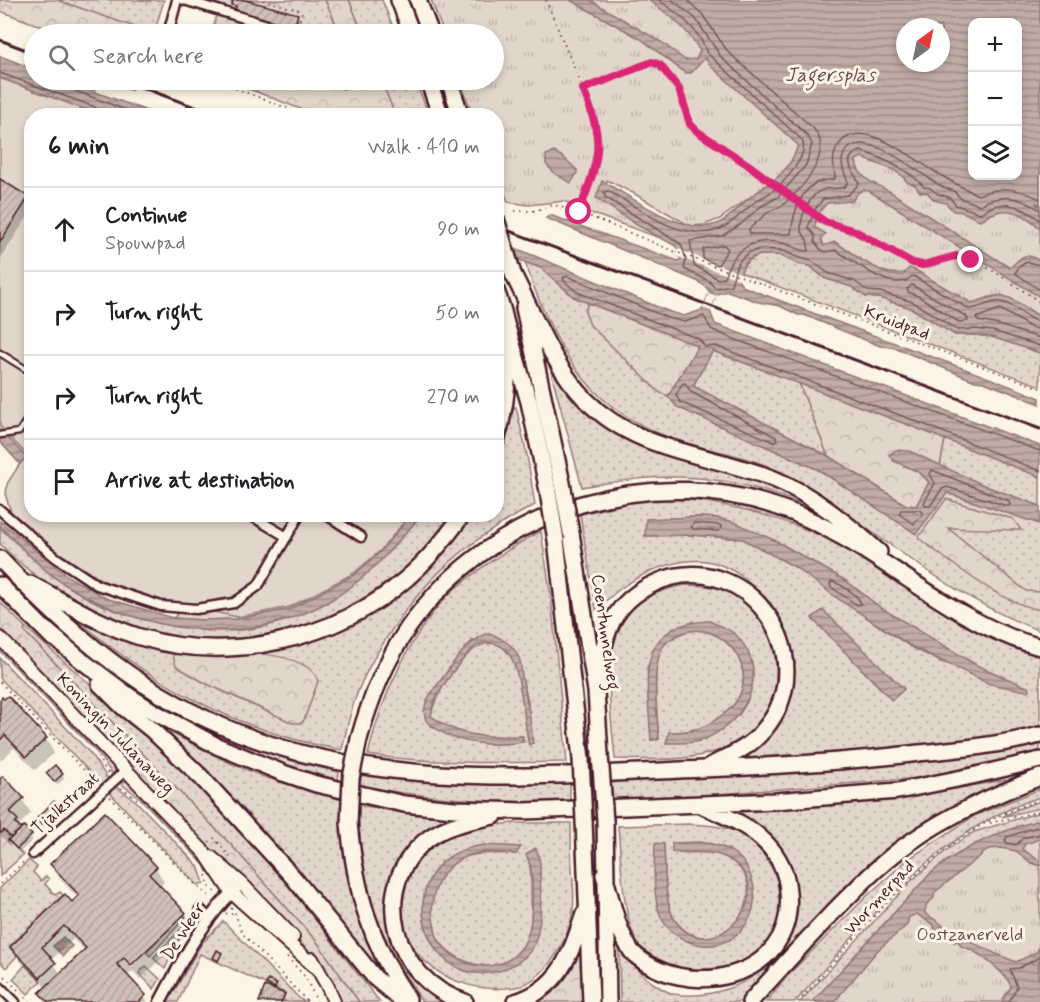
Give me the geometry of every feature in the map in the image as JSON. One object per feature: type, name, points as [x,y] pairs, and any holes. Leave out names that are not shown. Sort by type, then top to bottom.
[{"type":"highway","points":[[399,0],[408,24]]},
{"type":"highway","points":[[418,0],[427,24]]},
{"type":"highway","points":[[432,90],[438,108]]},
{"type":"highway","points":[[452,90],[458,108]]},
{"type":"highway","points":[[504,245],[525,302],[556,362],[586,400],[610,420],[653,444],[742,468],[789,486],[846,524],[920,587]]},
{"type":"highway","name":"Coentunnelweg","points":[[525,302],[562,483],[596,691],[605,821],[604,875],[608,1002]]},
{"type":"highway","points":[[504,316],[506,401],[504,409]]},
{"type":"highway","name":"Coentunnelweg","points":[[505,320],[529,402],[556,540],[581,759],[591,1002]]},
{"type":"highway","points":[[410,1002],[379,948],[361,900],[353,861],[349,823],[351,778],[367,709],[381,674],[408,628],[436,593],[470,562],[502,539],[539,519],[618,494],[666,489],[701,490],[737,495],[794,512],[820,524],[947,605],[989,628],[1040,647]]},
{"type":"highway","points":[[19,579],[57,598],[89,618],[161,643],[228,647],[260,645],[316,631],[361,610],[382,597],[430,557],[457,522]]},
{"type":"highway","points":[[0,559],[74,631],[130,675],[172,701],[204,718],[257,740],[374,769],[437,775],[574,775],[704,769],[866,759],[958,749],[1040,735]]},
{"type":"highway","points":[[596,691],[602,652],[612,622],[627,602],[642,590],[665,579],[697,576],[720,579],[748,594],[769,617],[779,635],[786,668],[782,698],[774,716],[756,739],[741,750],[704,769]]},
{"type":"highway","points":[[0,585],[123,707],[153,731],[201,777],[293,877],[375,978],[404,1002]]},
{"type":"highway","points":[[47,631],[105,679],[154,712],[217,746],[316,784],[404,804],[454,809],[524,811],[700,805],[898,791],[1040,760]]},
{"type":"highway","points":[[750,1002],[861,883],[908,844],[953,814],[1040,777]]},
{"type":"highway","points":[[604,875],[624,940],[640,962],[657,976],[678,985],[707,989],[735,983],[759,969],[777,948],[787,922],[789,896],[783,869],[773,852],[759,836],[740,823],[700,805]]},
{"type":"highway","points":[[465,1002],[434,988],[419,975],[408,960],[395,924],[394,906],[397,888],[412,855],[436,833],[465,822],[524,811]]},
{"type":"highway","points":[[515,1002],[540,990],[561,970],[572,948],[587,905]]},
{"type":"main road","name":"Koningin Julianaweg","points":[[0,638],[205,853],[241,883],[302,945],[311,956],[334,1002]]},
{"type":"main road","name":"Koningin Julianaweg","points":[[205,853],[227,896],[314,966]]},
{"type":"street","points":[[171,24],[177,0]]},
{"type":"street","points":[[184,0],[264,24]]},
{"type":"street","points":[[0,510],[55,556],[97,585],[161,606],[196,609],[234,603],[258,586],[295,522]]},
{"type":"street","points":[[261,522],[286,537]]},
{"type":"street","points":[[338,522],[361,537]]},
{"type":"street","name":"Tjalkstraat","points":[[33,854],[126,770]]},
{"type":"street","name":"De Weer","points":[[160,1002],[182,959],[208,917],[241,883]]},
{"type":"street","points":[[200,909],[208,917]]},
{"type":"street","points":[[0,987],[15,1002]]},
{"type":"lane","points":[[0,353],[24,368]]},
{"type":"lane","points":[[0,435],[19,432],[24,424]]},
{"type":"path","points":[[263,0],[302,11],[299,24]]},
{"type":"path","points":[[515,211],[534,211],[554,205],[579,212],[595,168],[599,142],[592,111],[546,0]]},
{"type":"path","points":[[583,89],[645,63],[652,62],[660,65],[679,89],[690,124],[698,132],[819,218],[855,231],[913,263],[923,265],[956,256],[971,260],[1040,302]]},
{"type":"path","points":[[239,90],[287,108]]},
{"type":"path","name":"Kruidpad","points":[[579,212],[676,252],[1040,388]]},
{"type":"path","name":"Koningin Julianaweg","points":[[98,758],[114,781],[144,805]]},
{"type":"path","name":"Wormerpad","points":[[798,1002],[904,886],[930,861],[959,839],[1014,809],[1040,800]]},
{"type":"path","name":"Wormerpad","points":[[989,823],[1040,810]]},
{"type":"path","name":"Tjalkstraat","points":[[0,884],[33,854]]},
{"type":"path","points":[[203,868],[209,886],[227,896],[242,933],[308,1002]]},
{"type":"path","points":[[283,954],[306,978],[317,1002]]},
{"type":"path","points":[[0,972],[30,1002]]},
{"type":"green space","points":[[0,0],[57,0],[126,24],[35,24],[0,11]]},
{"type":"green space","points":[[57,0],[164,0],[157,24],[125,24]]},
{"type":"green space","points":[[199,0],[325,0],[336,24],[288,24]]},
{"type":"green space","points":[[325,0],[349,0],[359,24],[336,24]]},
{"type":"green space","points":[[349,0],[382,0],[392,24],[359,24]]},
{"type":"green space","points":[[431,0],[1040,0],[1040,317],[1003,297],[990,297],[971,303],[915,270],[903,273],[883,271],[835,242],[824,246],[819,232],[814,227],[816,220],[771,182],[720,219],[704,225],[690,226],[607,180],[603,202],[669,241],[579,209],[564,201],[529,205],[508,202],[504,191],[504,108],[470,108],[464,90],[504,90],[504,24],[440,24]]},
{"type":"green space","points":[[216,15],[248,24],[214,24]]},
{"type":"green space","points":[[0,78],[24,87],[24,90],[32,90],[81,108],[24,108],[24,452],[0,426]]},
{"type":"green space","points":[[258,90],[385,90],[392,108],[298,108],[257,92]]},
{"type":"green space","points":[[385,90],[419,90],[426,108],[392,108]]},
{"type":"green space","points":[[760,255],[779,255],[798,264],[810,266],[824,278],[852,287],[866,297],[879,298],[911,308],[955,335],[992,337],[1040,353],[1040,386],[740,272],[748,261]]},
{"type":"green space","points":[[525,262],[541,268],[574,297],[588,303],[585,312],[677,407],[819,470],[916,533],[947,493],[1040,524],[1040,631],[974,600],[821,496],[780,471],[733,454],[700,447],[661,434],[613,408],[589,385],[565,353],[538,299]]},
{"type":"green space","points":[[588,303],[698,346],[668,396],[659,392],[590,325],[585,312]]},
{"type":"green space","points":[[712,351],[799,383],[828,456],[693,386]]},
{"type":"green space","points":[[547,357],[609,425],[634,443],[658,453],[722,469],[757,481],[817,511],[784,497],[750,487],[697,478],[655,477],[582,487]]},
{"type":"green space","points":[[799,383],[945,439],[940,466],[909,451],[894,461],[919,472],[929,482],[916,506],[906,505],[828,456]]},
{"type":"green space","points":[[514,407],[516,407],[535,505],[490,531],[451,561],[433,578],[401,617],[366,672],[355,700],[342,750],[303,742],[265,730],[193,699],[126,658],[64,608],[176,651],[176,666],[205,683],[274,715],[308,704],[318,681],[298,663],[252,652],[336,629],[462,522],[504,522],[504,439]]},
{"type":"green space","points":[[945,439],[1040,477],[1040,506],[940,466]]},
{"type":"green space","points":[[24,457],[24,522],[404,522],[380,551],[354,573],[290,607],[238,617],[142,597],[111,585],[66,559],[12,515],[6,497],[7,484]]},
{"type":"green space","points":[[673,498],[695,500],[739,508],[803,528],[850,551],[969,622],[999,637],[1040,652],[1040,726],[927,745],[737,759],[784,691],[792,675],[792,654],[787,634],[778,615],[752,584],[736,572],[711,562],[685,561],[646,573],[624,586],[596,610],[580,514],[639,501]],"holes":[[[717,518],[776,541],[846,581],[881,608],[976,665],[1029,688],[941,662],[911,647],[795,567],[743,539],[692,535],[646,536],[647,519]],[[821,612],[904,689],[892,700],[812,618]]]},
{"type":"green space","points":[[946,499],[1013,519],[1021,530],[948,528],[1026,591],[1040,592],[1040,610],[991,590],[918,538]]},
{"type":"green space","points":[[386,522],[405,522],[379,553],[354,575],[289,610],[237,619],[173,618],[178,613],[207,613],[233,609]]},
{"type":"green space","points":[[415,522],[448,522],[407,566],[380,587],[349,606],[303,626],[256,638],[210,641],[164,636],[120,624],[77,604],[37,577],[0,544],[0,528],[62,582],[87,598],[128,615],[211,631],[245,630],[276,624],[304,614],[330,600],[355,582],[400,540]]},
{"type":"green space","points":[[541,531],[551,597],[567,762],[492,763],[368,755],[373,733],[400,665],[426,622],[441,603],[467,579]],"holes":[[[495,635],[511,647],[528,701],[529,745],[514,662],[498,644],[486,644],[473,650],[461,661],[441,691],[431,716],[442,724],[463,733],[485,736],[522,736],[523,742],[485,744],[462,740],[439,731],[429,724],[432,693],[472,641]]]},
{"type":"green space","points":[[685,585],[714,587],[730,593],[748,606],[762,623],[772,643],[776,664],[775,686],[769,706],[757,725],[740,740],[711,753],[679,758],[615,759],[610,674],[612,652],[618,632],[627,615],[642,601],[657,593]],"holes":[[[693,622],[745,648],[752,685],[747,702],[739,715],[667,743],[669,733],[700,728],[721,716],[736,702],[743,686],[742,669],[737,654],[726,642],[712,633],[697,630],[680,634],[665,644],[659,657],[656,680],[659,739],[651,740],[647,667],[673,628]]]},
{"type":"green space","points":[[0,602],[25,627],[24,631],[232,846],[317,942],[359,1002],[340,1002],[332,980],[319,962],[0,629]]},
{"type":"green space","points":[[25,627],[148,735],[211,795],[275,869],[380,1002],[359,1002],[317,942],[232,846],[24,631]]},
{"type":"green space","points":[[0,645],[116,767],[113,775],[99,755],[0,651]]},
{"type":"green space","points":[[176,651],[231,651],[277,656],[311,670],[318,681],[304,720],[301,723],[293,723],[205,683],[176,666],[173,656]]},
{"type":"green space","points":[[0,658],[89,752],[109,780],[103,786],[0,678]]},
{"type":"green space","points":[[171,733],[230,763],[267,778],[342,800],[345,856],[356,911],[371,952],[395,990],[304,878],[168,737]]},
{"type":"green space","points":[[1040,741],[1040,753],[919,778],[693,796],[589,800],[588,779],[857,767],[938,758]]},
{"type":"green space","points":[[244,744],[293,761],[339,772],[338,780],[283,764],[244,749]]},
{"type":"green space","points":[[362,772],[414,778],[570,779],[570,801],[465,800],[412,794],[360,786]]},
{"type":"green space","points":[[1015,778],[949,809],[925,824],[744,1002],[620,1002],[619,946],[635,968],[656,986],[673,994],[692,995],[711,993],[747,980],[764,969],[788,940],[796,915],[796,907],[793,875],[788,860],[770,834],[727,808],[903,798]]},
{"type":"green space","points":[[128,780],[212,871],[207,872],[204,865],[140,798],[120,783]]},
{"type":"green space","points":[[115,786],[136,801],[198,866],[204,883],[197,885],[109,792]]},
{"type":"green space","points":[[1040,789],[1040,797],[1002,813],[967,833],[935,856],[876,911],[795,1002],[766,1002],[791,972],[869,894],[907,860],[974,816]]},
{"type":"green space","points":[[1040,801],[1040,808],[1002,817],[1018,809]]},
{"type":"green space","points":[[359,805],[418,815],[457,818],[419,839],[390,916],[442,1002],[422,1002],[390,950],[379,927],[365,875],[360,838]]},
{"type":"green space","points":[[1040,812],[1040,820],[982,841],[955,856],[930,874],[812,1002],[800,1002],[910,882],[947,850],[974,832]]},
{"type":"green space","name":"Oostzanerveld","points":[[1040,821],[1040,1002],[813,1002],[924,881]]},
{"type":"green space","points":[[515,823],[571,823],[574,900],[571,921],[556,954],[549,964],[531,980],[521,986],[493,989],[467,985],[444,975],[424,961],[410,942],[403,920],[403,896],[415,866],[436,842],[449,834],[467,828]],"holes":[[[520,847],[516,854],[481,854],[460,859],[451,865],[443,873],[437,885],[433,899],[432,921],[440,942],[458,957],[469,962],[494,966],[515,957],[526,942],[531,924],[531,877],[528,857],[540,901],[523,958],[480,972],[464,970],[454,965],[436,949],[426,928],[424,902],[436,870],[452,855],[471,849]]]},
{"type":"green space","points":[[688,824],[713,826],[732,830],[750,841],[770,865],[781,896],[778,927],[768,945],[738,973],[671,974],[656,963],[642,950],[630,925],[626,909],[618,826]],"holes":[[[682,843],[700,843],[724,848],[732,853],[738,860],[755,899],[730,940],[681,938],[670,927],[658,906],[656,883],[664,844],[667,895],[675,920],[690,934],[706,937],[723,932],[736,921],[746,906],[748,889],[743,872],[721,855],[673,852]]]},
{"type":"green space","points":[[4,830],[11,838],[9,841],[23,855],[0,876],[0,832]]},
{"type":"green space","points":[[29,860],[37,867],[33,872],[41,881],[46,876],[49,879],[45,884],[55,895],[60,892],[63,895],[9,947],[17,956],[6,968],[0,962],[0,888]]},
{"type":"green space","points":[[183,913],[186,917],[150,956],[146,952]]},
{"type":"green space","points":[[223,921],[305,1002],[282,1002],[285,993],[200,954],[178,1002],[168,1002],[202,943]]},
{"type":"green space","points":[[186,924],[165,969],[153,958]]},
{"type":"green space","points":[[582,944],[583,1002],[524,1002],[571,962]]},
{"type":"green space","points":[[25,965],[41,981],[28,994],[13,979]]},
{"type":"green space","points":[[146,966],[160,979],[154,989],[139,973]]},
{"type":"water","name":"Jagersplas","points":[[570,0],[590,0],[663,43],[685,60],[696,59],[700,51],[677,22],[648,0],[1040,0],[1040,204],[1035,203],[1040,207],[1040,229],[1032,221],[1015,212],[997,212],[979,220],[963,212],[953,211],[946,203],[934,200],[928,193],[920,192],[915,185],[907,182],[892,169],[862,157],[856,160],[863,176],[868,180],[1010,268],[1027,256],[1040,261],[1040,297],[866,190],[857,194],[852,201],[827,203],[821,210],[814,227],[826,234],[821,239],[824,246],[835,242],[863,261],[890,275],[903,275],[909,268],[915,270],[971,303],[1001,295],[1012,299],[1040,317],[1040,353],[992,337],[955,335],[911,308],[879,298],[866,297],[852,287],[824,278],[810,266],[798,264],[779,255],[753,257],[745,263],[738,278],[742,286],[1040,398],[1040,404],[984,382],[975,381],[893,347],[880,346],[780,306],[758,302],[728,291],[717,294],[709,291],[697,281],[546,218],[550,215],[678,261],[681,259],[676,255],[678,249],[674,245],[637,225],[596,198],[602,181],[673,220],[703,226],[717,224],[727,218],[786,169],[798,145],[705,58],[691,73],[685,73],[641,39]]},
{"type":"water","points":[[0,56],[24,65],[24,87],[0,78]]},
{"type":"water","points":[[32,90],[90,90],[139,108],[81,108]]},
{"type":"water","points":[[554,152],[577,170],[571,183],[555,174],[546,164],[546,155]]},
{"type":"water","points":[[504,243],[684,316],[702,310],[709,293],[716,296],[710,311],[715,324],[1040,446],[1040,477],[713,351],[693,386],[828,456],[906,505],[916,506],[929,482],[919,472],[894,461],[889,455],[896,450],[909,451],[988,487],[1040,506],[1040,524],[947,493],[916,534],[819,470],[677,407],[668,396],[698,346],[574,297],[541,268],[504,255]]},
{"type":"water","points":[[0,429],[24,455],[20,464],[0,442]]},
{"type":"water","points":[[697,517],[734,522],[776,541],[846,581],[881,608],[976,665],[1029,688],[1029,690],[990,684],[911,646],[841,601],[795,567],[743,539],[692,535],[645,536],[646,519]]},
{"type":"water","points":[[0,521],[69,577],[106,598],[173,618],[237,619],[290,609],[354,575],[379,553],[405,522],[415,522],[365,575],[324,604],[292,618],[259,626],[226,630],[192,629],[127,614],[95,601],[64,584],[31,557],[0,526]]},
{"type":"water","points":[[823,610],[904,689],[892,700],[812,618]]},
{"type":"water","points":[[709,621],[737,636],[747,650],[752,665],[753,680],[750,694],[743,708],[721,730],[698,741],[666,743],[669,732],[696,729],[718,719],[736,702],[743,686],[742,669],[737,654],[726,642],[712,633],[697,630],[680,634],[665,644],[659,657],[656,692],[659,739],[651,740],[647,679],[656,645],[667,633],[684,625]]},
{"type":"water","points":[[486,634],[496,636],[506,642],[519,658],[533,743],[529,745],[515,668],[506,650],[494,644],[480,644],[461,661],[437,696],[431,716],[442,724],[464,733],[486,736],[523,736],[523,742],[488,744],[465,741],[444,733],[427,722],[424,711],[433,690],[462,652]]},
{"type":"water","points":[[1040,820],[1040,839],[1025,844],[1022,849],[1040,861],[1040,866],[1030,862],[1016,851],[1001,848],[989,849],[934,893],[934,898],[926,905],[925,913],[969,940],[1016,962],[1037,952],[1040,941],[1038,978],[1040,980],[1040,1002],[1001,1002],[1011,987],[1003,975],[982,957],[961,946],[958,941],[954,942],[917,914],[909,917],[907,925],[878,950],[834,1002],[812,1002],[930,874],[942,864],[982,841]]},
{"type":"water","points":[[699,842],[721,846],[739,857],[748,870],[754,886],[754,901],[750,916],[743,928],[732,938],[719,944],[704,945],[687,941],[677,935],[663,921],[657,904],[654,883],[655,843],[664,844],[667,894],[675,920],[690,934],[707,937],[723,932],[737,921],[746,906],[749,889],[743,872],[721,855],[672,852],[672,843]]},
{"type":"water","points":[[485,845],[521,847],[516,854],[475,853],[451,866],[444,874],[438,882],[432,913],[440,942],[462,961],[475,965],[489,966],[502,963],[514,956],[523,945],[529,931],[532,881],[526,855],[535,848],[540,863],[540,915],[534,945],[525,957],[502,970],[474,973],[450,963],[434,945],[424,922],[424,897],[433,873],[453,855]]},
{"type":"water","points":[[63,937],[72,946],[63,956],[53,946]]},
{"type":"pier","points":[[772,181],[820,217],[819,219],[770,183]]},
{"type":"pier","points":[[678,248],[743,274],[741,280],[675,256]]},
{"type":"pier","points":[[706,292],[719,297],[715,298],[711,309],[713,312],[700,307],[704,306],[708,295]]},
{"type":"building","points":[[233,0],[245,0],[298,14],[295,24],[274,24],[239,15],[240,11],[235,10],[236,6],[232,5]]},
{"type":"building","points":[[0,179],[24,194],[24,205],[0,242]]},
{"type":"building","points":[[8,696],[47,738],[26,757],[5,735],[0,740],[0,700]]},
{"type":"building","points":[[55,765],[63,774],[54,782],[46,773]]},
{"type":"building","points":[[3,776],[24,798],[10,812],[18,820],[15,823],[21,829],[11,838],[4,830],[0,832],[0,779]]},
{"type":"building","points":[[54,801],[60,808],[42,825],[36,819]]},
{"type":"building","points":[[105,812],[157,867],[149,874],[186,913],[131,965],[124,958],[117,964],[146,995],[139,1002],[48,1002],[39,993],[86,948],[64,926],[42,947],[56,963],[40,978],[10,947],[65,894],[72,902],[79,895],[50,864]]},
{"type":"building","points":[[24,826],[32,835],[17,849],[8,840]]},
{"type":"building","points":[[217,950],[222,953],[218,961],[213,958]]},
{"type":"building","points":[[268,980],[277,984],[275,988],[266,984]]},
{"type":"building","points":[[265,986],[285,994],[281,1002],[259,1002]]},
{"type":"railway","points":[[0,40],[24,49]]},
{"type":"railway","points":[[149,90],[197,108]]},
{"type":"railway","points":[[504,229],[1040,429]]},
{"type":"route","points":[[579,212],[595,168],[599,142],[592,111],[583,89],[652,62],[660,65],[679,89],[690,124],[698,132],[747,164],[825,222],[855,231],[877,241],[913,263],[923,265],[956,256],[971,260]]}]
